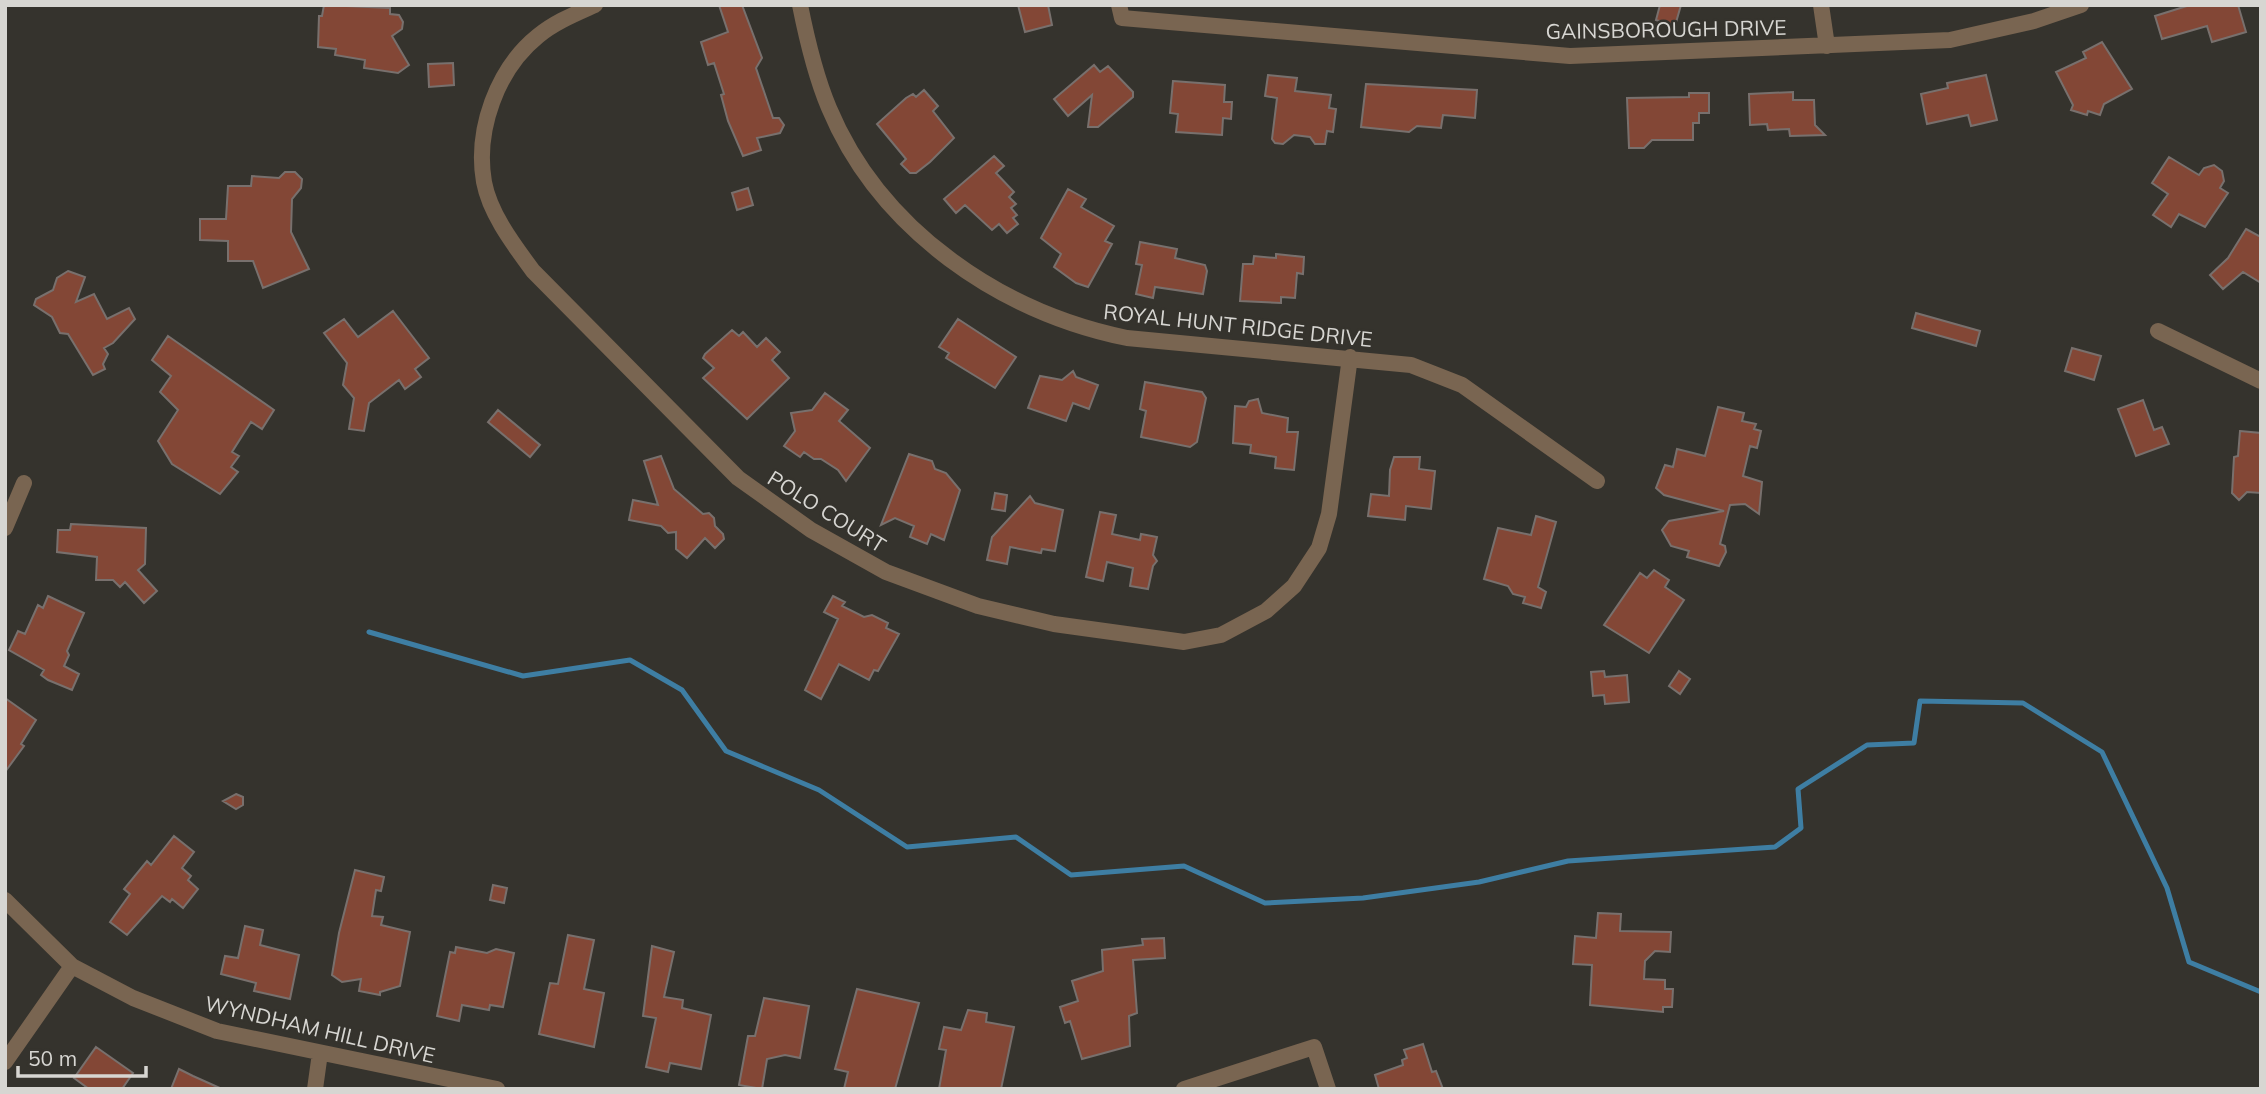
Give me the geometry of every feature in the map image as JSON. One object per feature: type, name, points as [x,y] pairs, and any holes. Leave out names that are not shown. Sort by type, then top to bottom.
[{"type":"street","name":"POLO COURT","points":[[594,5],[561,20],[537,37],[510,65],[492,102],[483,142],[484,183],[506,233],[533,271],[738,478],[811,530],[886,572],[978,606],[1054,624],[1184,642],[1221,635],[1266,611],[1294,586],[1319,548],[1329,514],[1350,356]]},
{"type":"street","name":"ROYAL HUNT RIDGE DRIVE","points":[[800,5],[820,82],[846,144],[878,190],[914,229],[938,250],[1002,295],[1048,316],[1088,330],[1127,338],[1350,356],[1411,365],[1462,385],[1597,481]]},
{"type":"street","points":[[1821,5],[1827,46]]},
{"type":"street","name":"GAINSBOROUGH DRIVE","points":[[1121,12],[1570,56],[1950,40],[2034,21],[2081,5]]},
{"type":"street","points":[[2158,331],[2261,381]]},
{"type":"street","points":[[5,528],[24,483]]},
{"type":"street","name":"WYNDHAM HILL DRIVE","points":[[5,900],[72,966],[193,1023],[320,1054],[497,1089]]},
{"type":"street","points":[[5,1062],[72,966]]},
{"type":"street","points":[[1184,1089],[1314,1047],[1328,1089]]},
{"type":"street","points":[[315,1089],[320,1054]]},
{"type":"building","points":[[324,5],[390,8],[390,14],[399,15],[403,22],[402,29],[392,36],[409,65],[398,73],[364,68],[365,60],[335,55],[336,49],[318,47],[319,16],[322,16]]},
{"type":"building","points":[[719,5],[742,5],[762,58],[756,68],[773,118],[779,118],[784,125],[780,133],[757,138],[761,150],[743,156],[728,121],[721,95],[724,94],[714,63],[708,65],[701,42],[728,32]]},
{"type":"building","points":[[1018,5],[1048,5],[1052,25],[1025,32]]},
{"type":"building","points":[[1660,5],[1681,5],[1675,26],[1656,20]]},
{"type":"building","points":[[2190,5],[2238,5],[2246,32],[2212,42],[2207,26],[2162,39],[2155,16]]},
{"type":"building","points":[[2102,42],[2132,89],[2104,104],[2100,115],[2088,111],[2087,115],[2071,110],[2073,105],[2056,72],[2086,58],[2083,52]]},
{"type":"building","points":[[453,63],[454,85],[429,87],[428,64]]},
{"type":"building","points":[[1094,65],[1100,72],[1108,66],[1133,92],[1133,97],[1098,127],[1088,127],[1092,95],[1068,116],[1054,99]]},
{"type":"building","points":[[1268,75],[1297,78],[1295,91],[1331,95],[1329,108],[1336,109],[1333,132],[1327,131],[1325,144],[1315,144],[1310,137],[1294,135],[1283,144],[1275,143],[1272,139],[1277,98],[1265,96]]},
{"type":"building","points":[[1986,75],[1997,120],[1971,126],[1968,115],[1927,124],[1921,94],[1948,88],[1947,83]]},
{"type":"building","points":[[1173,81],[1225,85],[1224,102],[1232,102],[1231,119],[1223,118],[1222,135],[1176,132],[1178,114],[1170,113]]},
{"type":"building","points":[[1366,84],[1477,90],[1475,118],[1443,115],[1441,128],[1417,126],[1409,132],[1361,127]]},
{"type":"building","points":[[924,90],[938,106],[933,111],[954,138],[930,162],[916,173],[910,173],[901,164],[906,159],[877,124],[906,98],[913,94],[916,97]]},
{"type":"building","points":[[1793,92],[1793,100],[1814,100],[1815,125],[1825,135],[1790,136],[1789,129],[1768,130],[1767,124],[1750,125],[1749,94]]},
{"type":"building","points":[[1689,93],[1709,93],[1709,113],[1699,113],[1699,123],[1693,123],[1693,140],[1652,140],[1644,148],[1629,148],[1627,98],[1689,97]]},
{"type":"building","points":[[994,156],[1004,166],[996,173],[1014,192],[1009,197],[1016,204],[1011,208],[1017,215],[1013,218],[1018,224],[1007,233],[999,224],[992,230],[965,205],[956,213],[944,199]]},
{"type":"building","points":[[2169,157],[2199,175],[2204,168],[2214,165],[2222,171],[2224,181],[2220,188],[2228,193],[2205,227],[2179,214],[2171,227],[2153,215],[2168,194],[2152,183]]},
{"type":"building","points":[[285,172],[295,172],[302,179],[301,188],[292,199],[291,232],[309,269],[263,288],[253,261],[228,261],[228,241],[200,240],[200,219],[226,219],[228,186],[251,186],[252,176],[279,178]]},
{"type":"building","points":[[748,188],[753,205],[737,210],[732,193]]},
{"type":"building","points":[[1068,189],[1086,199],[1081,207],[1114,226],[1105,241],[1112,244],[1088,287],[1076,283],[1054,267],[1061,254],[1041,238]]},
{"type":"building","points":[[2246,229],[2261,237],[2261,283],[2243,272],[2223,289],[2210,275],[2228,258]]},
{"type":"building","points":[[1140,242],[1177,249],[1175,258],[1205,265],[1207,271],[1203,294],[1155,287],[1153,298],[1136,294],[1142,265],[1136,264]]},
{"type":"building","points":[[1276,254],[1304,257],[1303,274],[1297,273],[1295,298],[1281,297],[1281,303],[1240,301],[1243,264],[1253,264],[1254,256],[1276,258]]},
{"type":"building","points":[[68,271],[85,277],[76,302],[94,294],[107,319],[129,308],[135,319],[113,343],[104,348],[108,354],[103,364],[105,369],[93,375],[68,334],[60,333],[52,317],[34,305],[36,299],[53,290],[57,278]]},
{"type":"building","points":[[393,311],[429,358],[415,369],[421,377],[405,389],[399,380],[369,403],[364,431],[349,429],[354,398],[343,385],[347,363],[324,333],[344,319],[358,337]]},
{"type":"building","points":[[1916,313],[1980,331],[1976,346],[1912,328]]},
{"type":"building","points":[[958,319],[1016,357],[995,388],[946,358],[949,353],[939,347]]},
{"type":"building","points":[[732,330],[739,336],[743,332],[757,347],[766,338],[780,352],[772,360],[789,378],[747,419],[703,378],[714,368],[703,358],[705,354]]},
{"type":"building","points":[[168,336],[274,410],[262,429],[251,422],[232,452],[239,456],[231,467],[238,472],[220,494],[172,464],[158,441],[178,410],[160,392],[171,376],[152,360]]},
{"type":"building","points":[[2072,348],[2101,356],[2094,380],[2065,371]]},
{"type":"building","points":[[1073,371],[1076,377],[1098,385],[1089,409],[1073,403],[1066,421],[1028,408],[1040,376],[1062,380]]},
{"type":"building","points":[[1145,382],[1202,392],[1206,398],[1197,442],[1190,447],[1141,437],[1146,411],[1140,409]]},
{"type":"building","points":[[825,393],[848,410],[839,421],[870,448],[846,481],[838,470],[821,459],[814,459],[804,452],[800,457],[784,446],[795,431],[791,413],[812,410]]},
{"type":"building","points":[[1258,399],[1262,413],[1288,418],[1287,432],[1298,432],[1294,470],[1275,468],[1276,457],[1250,453],[1251,445],[1233,443],[1235,406],[1246,407],[1249,401]]},
{"type":"building","points":[[2143,400],[2154,430],[2162,427],[2169,444],[2136,456],[2118,409]]},
{"type":"building","points":[[1718,407],[1744,413],[1742,421],[1756,424],[1754,429],[1761,431],[1757,448],[1750,446],[1743,476],[1762,482],[1759,514],[1745,504],[1730,505],[1720,544],[1725,546],[1726,552],[1719,566],[1687,557],[1689,551],[1671,546],[1662,530],[1669,521],[1724,511],[1664,495],[1656,488],[1665,465],[1673,467],[1677,449],[1705,456]]},
{"type":"building","points":[[498,410],[540,445],[530,457],[488,422]]},
{"type":"building","points":[[2240,431],[2261,433],[2261,493],[2247,492],[2239,500],[2232,493],[2234,457],[2238,456]]},
{"type":"building","points":[[909,454],[932,461],[935,469],[946,473],[960,490],[944,540],[931,534],[927,544],[910,537],[914,526],[895,518],[881,525]]},
{"type":"building","points":[[661,456],[674,489],[703,514],[709,513],[714,518],[715,526],[724,539],[715,548],[705,538],[687,558],[676,549],[676,532],[668,533],[661,526],[629,520],[633,500],[658,505],[644,461]]},
{"type":"building","points":[[1394,457],[1420,457],[1419,469],[1435,471],[1431,509],[1406,506],[1405,520],[1368,516],[1371,494],[1389,496],[1390,470]]},
{"type":"building","points":[[995,493],[1007,495],[1005,511],[992,509]]},
{"type":"building","points":[[1030,496],[1035,503],[1063,510],[1055,551],[1042,549],[1041,553],[1010,547],[1007,564],[987,560],[992,537]]},
{"type":"building","points":[[1100,512],[1116,515],[1112,534],[1140,540],[1141,534],[1157,537],[1153,555],[1157,561],[1153,566],[1148,589],[1130,586],[1133,568],[1107,562],[1103,581],[1086,577]]},
{"type":"building","points":[[1536,516],[1556,522],[1538,587],[1546,592],[1541,608],[1523,603],[1525,597],[1513,594],[1508,586],[1484,579],[1498,528],[1531,535]]},
{"type":"building","points":[[71,524],[146,528],[145,564],[138,570],[157,591],[144,603],[125,582],[120,587],[113,580],[96,580],[97,557],[57,552],[58,530],[70,530]]},
{"type":"building","points":[[1654,570],[1669,580],[1665,587],[1684,600],[1649,653],[1604,625],[1640,573],[1647,578]]},
{"type":"building","points":[[48,596],[84,613],[67,651],[69,655],[64,666],[79,674],[72,690],[48,680],[41,675],[44,670],[9,650],[18,631],[25,634],[38,605],[43,608]]},
{"type":"building","points":[[833,596],[845,602],[842,606],[864,617],[872,615],[888,623],[886,628],[899,634],[878,671],[874,670],[869,680],[839,664],[821,699],[805,690],[838,619],[824,612]]},
{"type":"building","points":[[1604,671],[1605,677],[1627,675],[1629,702],[1605,704],[1604,695],[1593,696],[1591,672]]},
{"type":"building","points":[[1679,671],[1690,679],[1680,694],[1669,686]]},
{"type":"building","points":[[5,698],[36,720],[21,744],[24,746],[5,772]]},
{"type":"building","points":[[236,794],[243,797],[243,805],[236,809],[223,801]]},
{"type":"building","points":[[174,836],[194,852],[182,868],[191,876],[188,880],[198,889],[183,908],[172,899],[170,902],[162,896],[127,935],[110,922],[130,894],[124,889],[147,861],[151,865]]},
{"type":"building","points":[[355,870],[384,877],[381,891],[376,890],[372,916],[383,917],[381,925],[410,932],[400,986],[380,992],[380,995],[359,991],[361,979],[342,982],[332,975],[339,933]]},
{"type":"building","points":[[493,885],[507,888],[504,903],[490,900]]},
{"type":"building","points":[[1598,913],[1621,914],[1620,931],[1671,932],[1670,952],[1655,951],[1645,961],[1644,979],[1665,980],[1665,989],[1673,989],[1672,1007],[1663,1007],[1663,1012],[1590,1005],[1592,965],[1573,964],[1575,936],[1596,938]]},
{"type":"building","points":[[245,926],[263,930],[260,945],[299,955],[290,999],[254,991],[256,983],[221,974],[225,956],[238,958]]},
{"type":"building","points":[[568,935],[594,940],[584,989],[604,993],[594,1047],[539,1034],[550,983],[558,984]]},
{"type":"building","points":[[1164,938],[1165,958],[1133,960],[1137,1013],[1129,1016],[1130,1046],[1082,1059],[1070,1021],[1065,1023],[1060,1007],[1078,1001],[1072,981],[1103,971],[1102,950],[1143,945],[1142,939]]},
{"type":"building","points":[[652,946],[674,952],[664,997],[683,1000],[682,1008],[711,1015],[701,1069],[670,1063],[668,1072],[646,1067],[656,1018],[643,1016]]},
{"type":"building","points":[[456,947],[487,953],[496,949],[514,953],[503,1007],[490,1005],[489,1010],[462,1005],[459,1021],[437,1016],[450,952],[455,953]]},
{"type":"building","points":[[857,989],[919,1003],[895,1089],[844,1089],[848,1072],[835,1069]]},
{"type":"building","points":[[764,998],[809,1006],[800,1058],[785,1055],[767,1059],[762,1089],[739,1085],[748,1036],[755,1036]]},
{"type":"building","points":[[968,1010],[987,1013],[986,1022],[1014,1027],[1001,1089],[939,1089],[946,1050],[939,1049],[944,1027],[961,1030]]},
{"type":"building","points":[[1423,1044],[1432,1072],[1436,1071],[1443,1089],[1379,1089],[1375,1075],[1403,1065],[1402,1060],[1407,1058],[1404,1050]]},
{"type":"building","points":[[96,1047],[133,1073],[122,1089],[89,1089],[74,1078]]},
{"type":"building","points":[[179,1069],[193,1076],[222,1089],[171,1089]]},
{"type":"waterway","points":[[369,632],[523,676],[630,660],[682,690],[726,751],[819,790],[907,847],[1016,837],[1071,875],[1184,866],[1265,903],[1363,898],[1479,882],[1568,861],[1775,847],[1801,828],[1798,789],[1867,745],[1914,743],[1920,701],[2023,703],[2102,752],[2167,888],[2189,962],[2261,992]]}]
